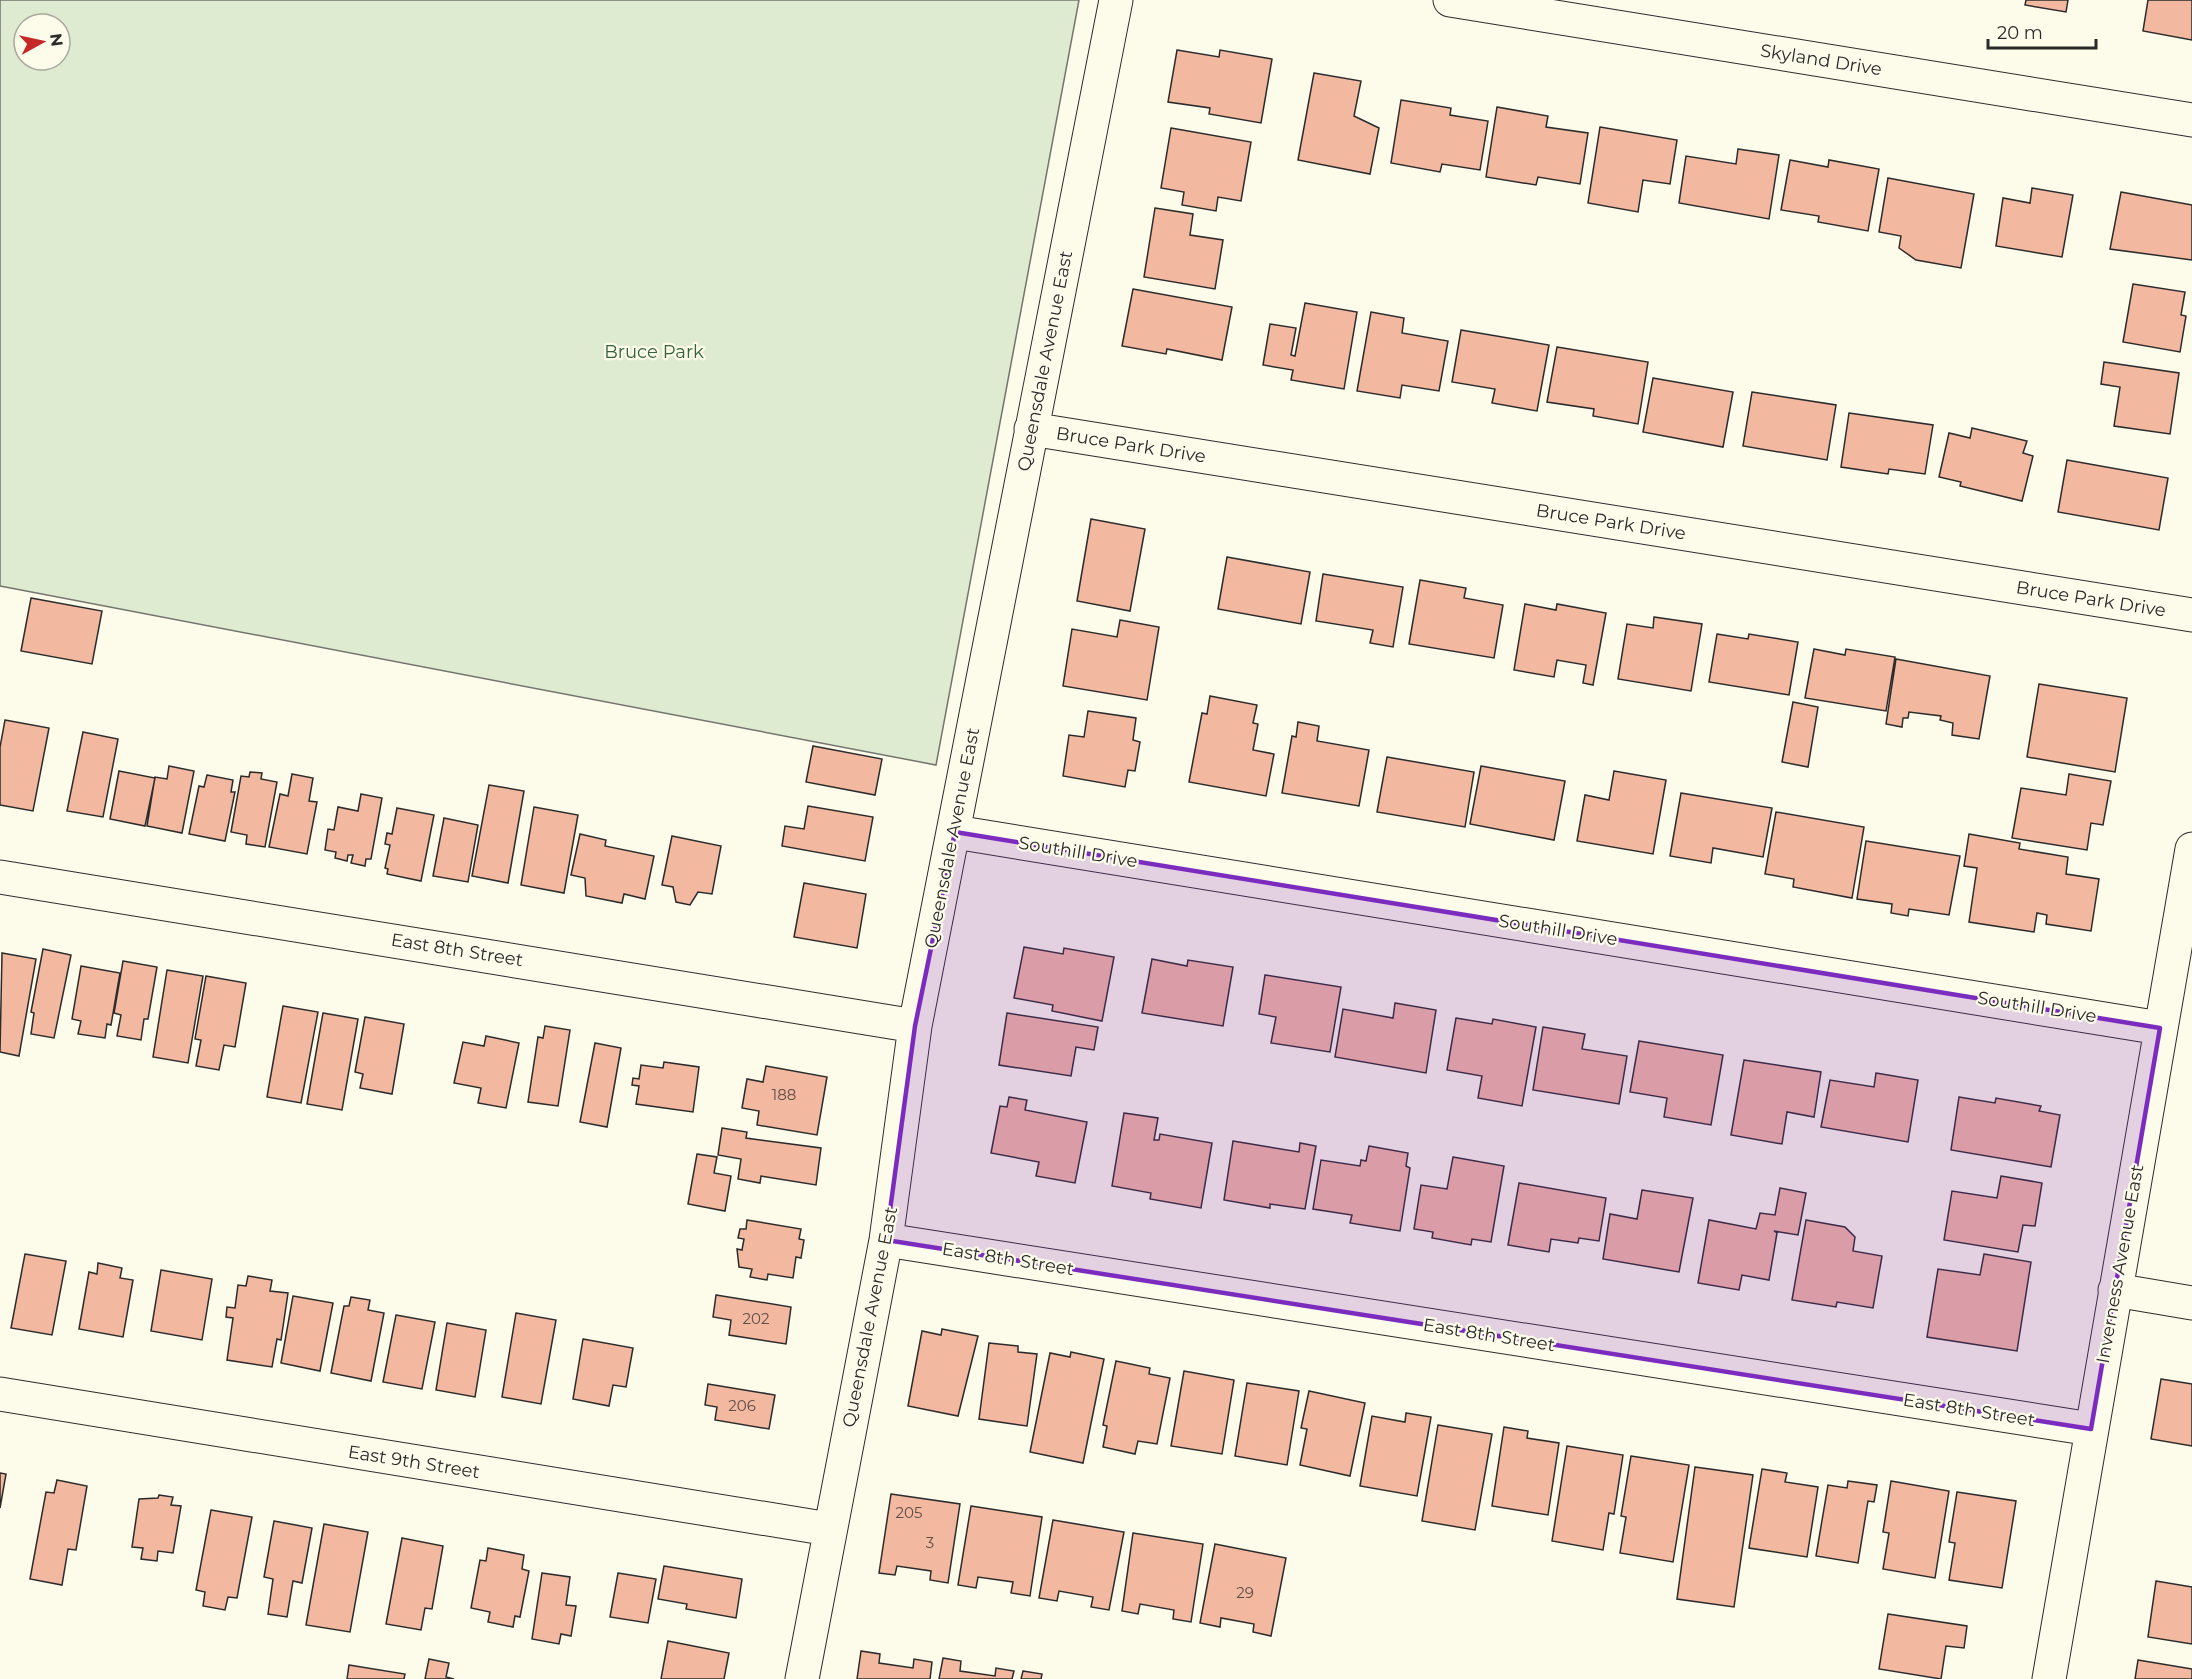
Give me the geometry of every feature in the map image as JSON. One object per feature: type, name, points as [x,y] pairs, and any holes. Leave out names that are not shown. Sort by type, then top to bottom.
[{"type":"street","name":"Queensdale Avenue East","points":[[802,1679],[886,1240],[915,1026],[955,832],[1031,429],[1116,0]]},
{"type":"street","name":"Skyland Drive","points":[[1450,0],[2192,120]]},
{"type":"street","name":"Bruce Park Drive","points":[[1031,429],[2192,615]]},
{"type":"street","name":"Southill Drive","points":[[955,832],[2160,1028]]},
{"type":"street","name":"Inverness Avenue East","points":[[2049,1679],[2192,849]]},
{"type":"street","name":"East 8th Street","points":[[0,877],[915,1026]]},
{"type":"street","name":"East 8th Street","points":[[886,1240],[2091,1429]]},
{"type":"street","points":[[2115,1290],[2192,1303]]},
{"type":"street","name":"East 9th Street","points":[[0,1394],[829,1529]]},
{"type":"highlighted area","points":[[955,832],[2160,1028],[2091,1429],[886,1240],[915,1026]]},
{"type":"green space","name":"Bruce Park","points":[[0,0],[1079,0],[936,765],[0,586]]},
{"type":"building","points":[[2026,0],[2068,0],[2066,12],[2025,5]]},
{"type":"building","points":[[2148,0],[2192,0],[2192,40],[2143,31]]},
{"type":"building","points":[[1177,50],[1219,57],[1220,50],[1272,59],[1261,123],[1209,114],[1210,108],[1168,102]]},
{"type":"building","points":[[1314,73],[1361,81],[1354,116],[1379,128],[1370,174],[1298,160]]},
{"type":"building","points":[[1401,100],[1451,108],[1450,115],[1488,121],[1480,170],[1442,164],[1440,172],[1391,163]]},
{"type":"building","points":[[1497,107],[1548,116],[1546,127],[1588,133],[1580,184],[1538,177],[1536,185],[1486,177]]},
{"type":"building","points":[[1600,127],[1677,140],[1670,184],[1643,180],[1638,212],[1588,203]]},
{"type":"building","points":[[1171,128],[1251,142],[1241,201],[1218,197],[1216,211],[1182,205],[1184,192],[1161,188]]},
{"type":"building","points":[[1738,149],[1779,155],[1769,219],[1679,203],[1686,156],[1736,164]]},
{"type":"building","points":[[1790,160],[1828,167],[1829,160],[1879,169],[1868,231],[1818,222],[1819,216],[1781,210]]},
{"type":"building","points":[[1888,178],[1974,194],[1961,268],[1916,260],[1899,248],[1901,236],[1879,232]]},
{"type":"building","points":[[2032,188],[2073,195],[2062,257],[1996,246],[2003,198],[2030,203]]},
{"type":"building","points":[[2121,192],[2192,205],[2192,260],[2110,249]]},
{"type":"building","points":[[1155,208],[1193,214],[1190,235],[1223,240],[1215,289],[1144,277]]},
{"type":"building","points":[[2133,284],[2185,292],[2181,315],[2186,316],[2180,352],[2123,342]]},
{"type":"building","points":[[1133,289],[1232,307],[1222,360],[1167,349],[1166,354],[1122,346]]},
{"type":"building","points":[[1305,303],[1357,312],[1344,389],[1291,380],[1293,370],[1263,365],[1270,324],[1296,328],[1291,355],[1295,356]]},
{"type":"building","points":[[1371,312],[1404,318],[1402,333],[1448,341],[1439,391],[1402,385],[1400,398],[1357,391]]},
{"type":"building","points":[[1461,330],[1549,345],[1537,411],[1492,403],[1495,389],[1452,382]]},
{"type":"building","points":[[1557,347],[1648,362],[1638,424],[1593,416],[1594,409],[1547,402]]},
{"type":"building","points":[[2104,362],[2179,373],[2170,434],[2114,426],[2120,387],[2101,384]]},
{"type":"building","points":[[1653,378],[1733,392],[1723,447],[1643,432]]},
{"type":"building","points":[[1752,392],[1836,405],[1827,460],[1743,446]]},
{"type":"building","points":[[1849,413],[1933,425],[1925,474],[1889,469],[1888,474],[1841,467]]},
{"type":"building","points":[[1972,428],[2027,441],[2023,453],[2033,456],[2022,501],[1960,486],[1961,482],[1939,477],[1949,433],[1970,438]]},
{"type":"building","points":[[2067,460],[2168,478],[2159,530],[2058,512]]},
{"type":"building","points":[[1091,519],[1145,529],[1130,611],[1077,601]]},
{"type":"building","points":[[1227,557],[1310,572],[1301,624],[1218,609]]},
{"type":"building","points":[[1323,574],[1403,587],[1393,647],[1370,643],[1373,630],[1316,621]]},
{"type":"building","points":[[1420,580],[1466,588],[1464,598],[1503,605],[1494,658],[1409,644]]},
{"type":"building","points":[[31,598],[102,611],[92,664],[21,651]]},
{"type":"building","points":[[1525,604],[1556,610],[1557,604],[1606,613],[1593,685],[1583,683],[1586,665],[1557,660],[1554,677],[1514,670]]},
{"type":"building","points":[[1654,617],[1702,624],[1691,691],[1618,679],[1627,624],[1653,628]]},
{"type":"building","points":[[1120,620],[1159,627],[1147,700],[1063,686],[1072,629],[1117,637]]},
{"type":"building","points":[[1717,634],[1748,639],[1749,634],[1798,642],[1789,695],[1709,682]]},
{"type":"building","points":[[1814,649],[1845,655],[1846,649],[1895,657],[1886,711],[1805,698]]},
{"type":"building","points":[[1896,659],[1990,676],[1979,739],[1952,735],[1953,723],[1940,720],[1941,716],[1909,712],[1908,718],[1903,718],[1902,727],[1886,724]]},
{"type":"building","points":[[2039,684],[2127,698],[2115,772],[2027,757]]},
{"type":"building","points":[[1210,696],[1257,705],[1253,723],[1258,724],[1253,750],[1274,754],[1266,796],[1189,782],[1202,713],[1207,714]]},
{"type":"building","points":[[1793,702],[1818,707],[1808,767],[1782,762]]},
{"type":"building","points":[[1088,711],[1136,718],[1133,740],[1140,742],[1135,771],[1128,770],[1125,787],[1063,776],[1069,735],[1084,737]]},
{"type":"building","points":[[5,720],[49,728],[33,811],[0,805],[0,747]]},
{"type":"building","points":[[1298,722],[1319,726],[1317,741],[1369,750],[1359,806],[1282,793],[1292,736],[1296,737]]},
{"type":"building","points":[[83,732],[118,739],[103,817],[67,811]]},
{"type":"building","points":[[813,746],[882,759],[875,795],[806,782]]},
{"type":"building","points":[[1387,757],[1474,772],[1465,827],[1377,812]]},
{"type":"building","points":[[169,766],[194,771],[182,833],[147,826],[155,777],[167,779]]},
{"type":"building","points":[[1481,766],[1565,781],[1554,840],[1470,824]]},
{"type":"building","points":[[119,771],[155,778],[145,826],[110,819]]},
{"type":"building","points":[[1614,771],[1666,780],[1653,854],[1577,841],[1585,795],[1609,800]]},
{"type":"building","points":[[250,772],[262,773],[261,779],[277,782],[265,847],[246,844],[247,835],[231,832],[241,776],[249,777]]},
{"type":"building","points":[[292,774],[313,778],[309,801],[317,802],[307,854],[269,847],[280,794],[288,796]]},
{"type":"building","points":[[2069,774],[2111,781],[2103,825],[2091,823],[2087,850],[2012,838],[2021,788],[2066,795]]},
{"type":"building","points":[[207,775],[233,780],[231,792],[235,792],[225,841],[189,834],[199,786],[204,787]]},
{"type":"building","points":[[489,785],[524,791],[508,883],[472,876]]},
{"type":"building","points":[[1681,793],[1772,808],[1763,857],[1713,848],[1711,863],[1670,856]]},
{"type":"building","points":[[361,794],[382,798],[371,859],[366,859],[365,866],[351,863],[353,855],[348,855],[347,861],[335,858],[336,852],[325,850],[328,829],[334,830],[338,807],[358,811]]},
{"type":"building","points":[[808,806],[873,817],[865,861],[782,846],[785,826],[804,829]]},
{"type":"building","points":[[534,807],[578,815],[564,893],[521,885]]},
{"type":"building","points":[[397,808],[434,815],[421,881],[387,874],[388,869],[385,868],[390,845],[385,844],[387,833],[392,834]]},
{"type":"building","points":[[1776,812],[1864,827],[1852,898],[1793,887],[1794,879],[1765,874]]},
{"type":"building","points":[[444,818],[478,825],[468,882],[433,876]]},
{"type":"building","points":[[580,834],[606,840],[605,846],[654,856],[645,899],[624,894],[622,903],[586,896],[585,878],[571,875]]},
{"type":"building","points":[[1969,834],[2020,843],[2019,849],[2068,857],[2066,874],[2099,879],[2091,931],[2046,924],[2047,915],[2037,913],[2034,932],[1969,922],[1977,868],[1964,866]]},
{"type":"building","points":[[672,836],[721,846],[712,894],[698,892],[690,905],[676,902],[673,887],[662,885]]},
{"type":"building","points":[[1866,841],[1960,856],[1949,915],[1909,909],[1908,916],[1891,913],[1892,904],[1857,899]]},
{"type":"building","points":[[804,883],[866,894],[857,948],[794,937]]},
{"type":"building","points":[[1024,947],[1063,954],[1064,948],[1114,957],[1102,1021],[1052,1011],[1053,1005],[1014,998]]},
{"type":"building","points":[[43,949],[71,955],[54,1038],[31,1034],[34,1013],[31,1012]]},
{"type":"building","points":[[2,953],[36,959],[19,1056],[0,1052]]},
{"type":"building","points":[[1152,959],[1187,966],[1188,960],[1233,967],[1223,1026],[1142,1013]]},
{"type":"building","points":[[123,961],[157,967],[148,1019],[144,1019],[141,1040],[117,1036],[121,1015],[114,1013]]},
{"type":"building","points":[[81,966],[120,973],[111,1025],[107,1024],[105,1038],[78,1034],[81,1021],[72,1019]]},
{"type":"building","points":[[167,970],[203,976],[188,1063],[153,1057]]},
{"type":"building","points":[[1265,975],[1341,987],[1330,1052],[1271,1043],[1276,1017],[1259,1014]]},
{"type":"building","points":[[206,976],[246,983],[235,1047],[224,1045],[219,1070],[196,1066],[201,1040],[195,1039]]},
{"type":"building","points":[[1395,1003],[1436,1010],[1426,1073],[1335,1057],[1343,1009],[1393,1018]]},
{"type":"building","points":[[283,1006],[318,1012],[301,1103],[267,1097]]},
{"type":"building","points":[[323,1013],[358,1019],[342,1110],[307,1104]]},
{"type":"building","points":[[1007,1013],[1098,1027],[1094,1050],[1076,1047],[1071,1076],[999,1065]]},
{"type":"building","points":[[365,1017],[404,1024],[392,1094],[360,1088],[363,1074],[355,1072]]},
{"type":"building","points":[[1456,1018],[1492,1024],[1493,1019],[1536,1027],[1522,1106],[1478,1098],[1482,1076],[1447,1070]]},
{"type":"building","points":[[545,1026],[570,1030],[558,1106],[528,1102],[538,1037],[543,1038]]},
{"type":"building","points":[[1543,1027],[1585,1034],[1582,1049],[1627,1056],[1619,1104],[1533,1090]]},
{"type":"building","points":[[486,1036],[519,1043],[506,1108],[478,1103],[481,1088],[454,1083],[463,1042],[484,1046]]},
{"type":"building","points":[[1639,1041],[1723,1055],[1711,1125],[1664,1117],[1667,1098],[1630,1092]]},
{"type":"building","points":[[595,1043],[621,1048],[607,1127],[580,1122]]},
{"type":"building","points":[[1744,1060],[1821,1072],[1814,1117],[1787,1112],[1782,1144],[1731,1135]]},
{"type":"building","points":[[664,1062],[699,1067],[693,1112],[636,1104],[639,1086],[632,1085],[633,1078],[639,1079],[641,1065],[663,1068]]},
{"type":"building","points":[[766,1066],[827,1077],[817,1135],[757,1125],[759,1111],[742,1108],[747,1079],[763,1082]]},
{"type":"building","points":[[1876,1073],[1918,1080],[1908,1142],[1821,1127],[1830,1080],[1874,1087]]},
{"type":"building","points":[[1009,1097],[1027,1100],[1025,1110],[1087,1122],[1075,1183],[1036,1176],[1039,1162],[991,1153],[1000,1106],[1007,1107]]},
{"type":"building","points":[[1959,1097],[1995,1103],[1996,1098],[2041,1106],[2039,1111],[2060,1115],[2051,1167],[1951,1150]]},
{"type":"building","points":[[1124,1113],[1158,1118],[1154,1140],[1159,1140],[1160,1134],[1212,1143],[1201,1208],[1150,1199],[1151,1193],[1112,1186]]},
{"type":"building","points":[[722,1128],[747,1132],[746,1138],[821,1148],[816,1185],[761,1176],[760,1183],[738,1179],[741,1159],[718,1155]]},
{"type":"building","points":[[1233,1141],[1299,1152],[1300,1143],[1316,1146],[1305,1209],[1270,1204],[1270,1208],[1224,1200]]},
{"type":"building","points":[[1369,1146],[1408,1153],[1406,1166],[1410,1168],[1400,1231],[1350,1223],[1352,1215],[1313,1209],[1321,1160],[1360,1166],[1361,1160],[1366,1161]]},
{"type":"building","points":[[697,1154],[717,1157],[714,1173],[731,1176],[725,1211],[688,1204]]},
{"type":"building","points":[[1453,1157],[1504,1166],[1491,1242],[1472,1239],[1471,1245],[1432,1238],[1433,1232],[1414,1229],[1421,1185],[1447,1189]]},
{"type":"building","points":[[2001,1176],[2042,1183],[2035,1226],[2023,1225],[2018,1252],[1944,1240],[1952,1191],[1997,1198]]},
{"type":"building","points":[[1519,1183],[1606,1198],[1599,1241],[1579,1238],[1578,1243],[1551,1239],[1549,1252],[1508,1245]]},
{"type":"building","points":[[1780,1188],[1806,1193],[1798,1235],[1774,1231],[1777,1233],[1769,1280],[1742,1275],[1739,1290],[1698,1283],[1709,1220],[1756,1229],[1760,1213],[1775,1215]]},
{"type":"building","points":[[1642,1190],[1693,1198],[1679,1272],[1603,1259],[1610,1214],[1637,1219]]},
{"type":"building","points":[[747,1220],[801,1229],[799,1239],[804,1240],[801,1258],[796,1257],[793,1278],[768,1274],[767,1280],[750,1277],[752,1269],[739,1267],[737,1249],[742,1250],[744,1239],[738,1238],[740,1229],[746,1229]]},
{"type":"building","points":[[1806,1220],[1845,1227],[1855,1237],[1853,1251],[1882,1256],[1873,1308],[1837,1302],[1836,1307],[1792,1300]]},
{"type":"building","points":[[25,1254],[66,1261],[52,1335],[11,1328]]},
{"type":"building","points":[[1984,1254],[2031,1262],[2017,1351],[1927,1337],[1938,1269],[1980,1275]]},
{"type":"building","points":[[98,1263],[122,1268],[120,1278],[133,1280],[123,1337],[79,1329],[89,1272],[97,1274]]},
{"type":"building","points":[[161,1270],[212,1279],[202,1340],[151,1331]]},
{"type":"building","points":[[248,1276],[272,1280],[270,1291],[288,1293],[281,1340],[277,1339],[272,1367],[227,1360],[233,1318],[226,1317],[227,1307],[235,1308],[238,1285],[246,1286]]},
{"type":"building","points":[[716,1295],[791,1307],[786,1344],[729,1335],[731,1320],[713,1317]]},
{"type":"building","points":[[293,1296],[333,1303],[320,1371],[281,1363]]},
{"type":"building","points":[[351,1297],[370,1300],[368,1310],[384,1313],[371,1381],[331,1373],[344,1306],[349,1306]]},
{"type":"building","points":[[516,1313],[556,1320],[541,1404],[502,1397]]},
{"type":"building","points":[[396,1315],[435,1322],[422,1389],[383,1382]]},
{"type":"building","points":[[447,1323],[486,1330],[475,1397],[436,1390]]},
{"type":"building","points":[[942,1329],[978,1336],[958,1416],[908,1406],[922,1331],[941,1335]]},
{"type":"building","points":[[583,1339],[633,1348],[626,1387],[613,1385],[609,1406],[573,1399]]},
{"type":"building","points":[[989,1343],[1018,1346],[1018,1352],[1037,1354],[1027,1426],[979,1419]]},
{"type":"building","points":[[1071,1352],[1104,1359],[1083,1463],[1030,1452],[1050,1353],[1070,1357]]},
{"type":"building","points":[[1116,1361],[1150,1368],[1149,1374],[1170,1378],[1157,1444],[1138,1441],[1135,1454],[1103,1447],[1107,1426],[1103,1425]]},
{"type":"building","points":[[1184,1371],[1234,1380],[1222,1454],[1171,1446]]},
{"type":"building","points":[[2161,1379],[2192,1384],[2192,1446],[2151,1439]]},
{"type":"building","points":[[1247,1383],[1299,1391],[1287,1465],[1235,1456]]},
{"type":"building","points":[[708,1384],[775,1395],[769,1429],[715,1420],[717,1407],[705,1405]]},
{"type":"building","points":[[1309,1391],[1365,1403],[1350,1476],[1300,1465],[1307,1429],[1301,1428]]},
{"type":"building","points":[[1406,1413],[1431,1417],[1417,1496],[1360,1486],[1372,1416],[1405,1422]]},
{"type":"building","points":[[1438,1425],[1492,1434],[1475,1530],[1422,1521]]},
{"type":"building","points":[[1504,1427],[1528,1431],[1527,1438],[1559,1443],[1548,1515],[1492,1506]]},
{"type":"building","points":[[1567,1446],[1623,1455],[1614,1514],[1609,1513],[1603,1550],[1552,1541]]},
{"type":"building","points":[[1631,1456],[1689,1465],[1673,1562],[1620,1553],[1626,1517],[1621,1516]]},
{"type":"building","points":[[1695,1467],[1753,1475],[1734,1607],[1677,1599]]},
{"type":"building","points":[[1762,1469],[1787,1473],[1785,1482],[1818,1487],[1807,1557],[1749,1548]]},
{"type":"building","points":[[0,1473],[6,1474],[0,1508]]},
{"type":"building","points":[[57,1480],[87,1486],[76,1550],[68,1549],[62,1585],[30,1579],[46,1492],[54,1493]]},
{"type":"building","points":[[1848,1481],[1877,1485],[1874,1502],[1868,1501],[1858,1563],[1816,1556],[1828,1485],[1847,1488]]},
{"type":"building","points":[[1891,1481],[1949,1491],[1935,1578],[1883,1569],[1889,1533],[1883,1532]]},
{"type":"building","points":[[1957,1492],[2016,1501],[2002,1588],[1949,1580],[1955,1543],[1949,1542]]},
{"type":"building","points":[[891,1494],[960,1504],[948,1583],[930,1580],[931,1571],[897,1566],[895,1575],[879,1573]]},
{"type":"building","points":[[159,1495],[173,1497],[171,1505],[181,1506],[173,1553],[158,1551],[157,1561],[141,1559],[143,1548],[132,1547],[139,1499],[158,1498]]},
{"type":"building","points":[[971,1506],[1042,1517],[1030,1596],[1011,1593],[1013,1582],[978,1577],[976,1588],[958,1585]]},
{"type":"building","points":[[211,1510],[252,1517],[237,1598],[228,1597],[225,1610],[203,1606],[205,1592],[196,1590]]},
{"type":"building","points":[[1053,1520],[1124,1532],[1109,1610],[1091,1607],[1093,1597],[1059,1591],[1057,1601],[1039,1598]]},
{"type":"building","points":[[274,1521],[312,1528],[302,1583],[293,1581],[287,1617],[268,1614],[273,1579],[264,1577]]},
{"type":"building","points":[[324,1524],[368,1532],[350,1632],[306,1625]]},
{"type":"building","points":[[1133,1533],[1203,1544],[1191,1622],[1173,1619],[1174,1610],[1140,1604],[1138,1614],[1122,1611]]},
{"type":"building","points":[[402,1538],[443,1546],[432,1609],[425,1608],[421,1630],[386,1624]]},
{"type":"building","points":[[1215,1544],[1286,1558],[1271,1636],[1253,1632],[1254,1624],[1221,1618],[1220,1627],[1200,1623]]},
{"type":"building","points":[[488,1548],[524,1555],[522,1569],[529,1571],[520,1617],[515,1616],[513,1627],[488,1622],[490,1612],[471,1608],[480,1560],[486,1561]]},
{"type":"building","points":[[664,1566],[742,1579],[736,1618],[686,1609],[687,1604],[658,1599]]},
{"type":"building","points":[[542,1573],[570,1577],[566,1605],[576,1606],[571,1636],[561,1634],[559,1644],[532,1639]]},
{"type":"building","points":[[618,1573],[656,1579],[648,1623],[610,1617]]},
{"type":"building","points":[[2156,1581],[2192,1587],[2192,1644],[2148,1637]]},
{"type":"building","points":[[1888,1614],[1967,1626],[1964,1648],[1946,1646],[1941,1679],[1879,1669]]},
{"type":"building","points":[[668,1641],[729,1653],[724,1679],[661,1679]]},
{"type":"building","points":[[861,1651],[880,1654],[879,1663],[913,1668],[914,1659],[932,1662],[930,1679],[857,1679]]},
{"type":"building","points":[[943,1658],[961,1661],[960,1671],[995,1676],[996,1668],[1014,1671],[1012,1679],[939,1679]]},
{"type":"building","points":[[429,1659],[449,1663],[446,1677],[454,1679],[425,1679]]},
{"type":"building","points":[[2138,1660],[2192,1669],[2192,1679],[2135,1679]]},
{"type":"building","points":[[349,1665],[405,1674],[404,1679],[347,1679]]},
{"type":"building","points":[[1023,1671],[1042,1674],[1041,1679],[1021,1679]]}]
